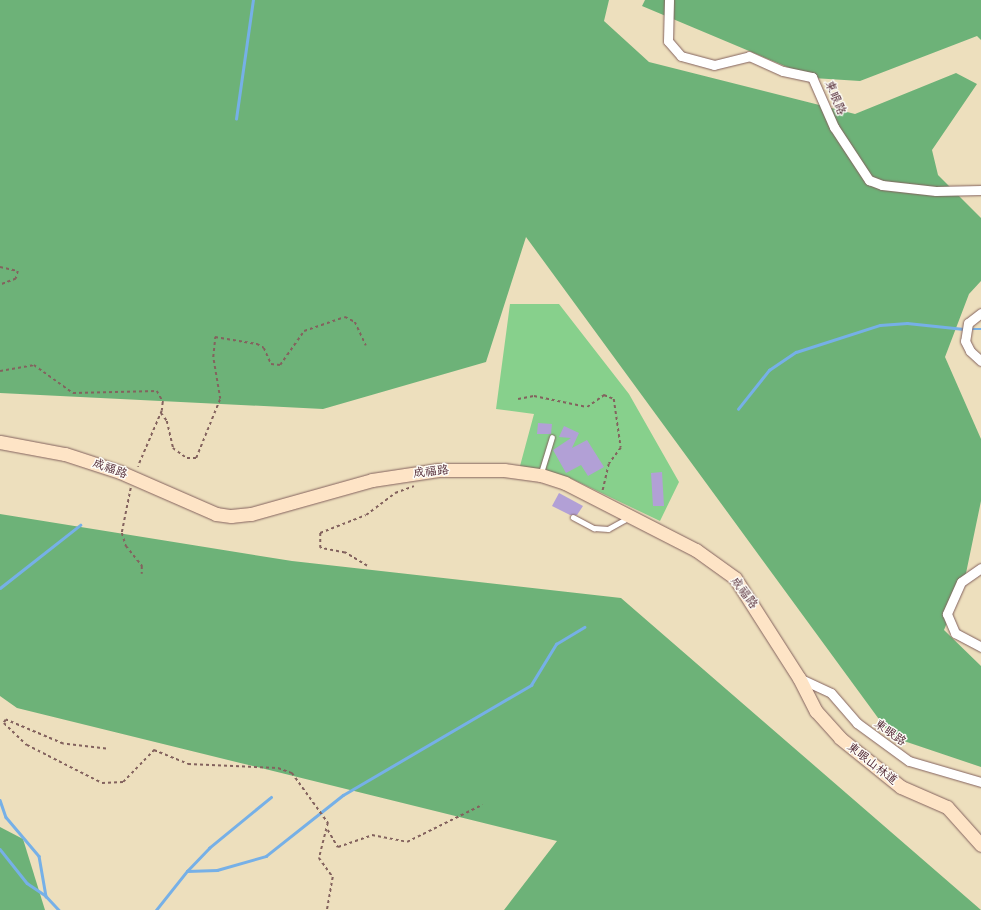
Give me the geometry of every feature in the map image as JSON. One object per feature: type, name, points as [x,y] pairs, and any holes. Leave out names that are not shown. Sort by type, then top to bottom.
[{"type":"street","name":"東眼路","points":[[669,0],[668,41],[681,56],[714,65],[749,56],[783,71],[812,77],[834,128],[869,180],[882,186],[936,191],[981,190]]},
{"type":"street","points":[[981,313],[968,323],[965,341],[970,351],[981,361]]},
{"type":"street","name":"成福路","points":[[0,442],[65,454],[134,478],[189,503],[231,516],[251,514],[372,480],[438,470],[504,470],[540,475],[600,498],[696,550],[735,578],[800,678]]},
{"type":"street","points":[[981,568],[961,582],[946,614],[955,633],[981,647]]},
{"type":"street","name":"東眼路","points":[[800,678],[830,693],[857,723],[909,761],[981,782]]},
{"type":"street","name":"東眼山林道","points":[[800,678],[816,711],[840,738],[901,787],[947,808],[981,845]]},
{"type":"lane","points":[[540,475],[552,438]]},
{"type":"lane","points":[[573,517],[594,528],[608,529],[632,515]]},
{"type":"path","points":[[0,267],[18,271],[16,279],[0,285]]},
{"type":"path","points":[[161,414],[167,421],[173,448],[187,458],[196,458],[220,399],[213,357],[215,337],[257,344],[264,348],[271,364],[280,365],[304,331],[345,317],[355,322],[366,346]]},
{"type":"path","points":[[0,371],[34,365],[73,394],[127,394],[152,389],[160,394],[161,414],[134,478],[122,533],[126,546],[144,569],[142,574]]},
{"type":"path","points":[[518,400],[534,396],[587,407],[604,395],[614,399],[621,448],[610,464],[600,498]]},
{"type":"path","points":[[368,566],[345,553],[320,548],[320,533],[366,515],[402,489],[420,484]]},
{"type":"path","points":[[106,749],[63,744],[6,720],[4,723],[27,745],[102,783],[123,782],[154,750],[188,764],[286,769],[318,805],[328,830],[338,846],[372,835],[407,842],[482,804]]},
{"type":"path","points":[[327,910],[333,878],[318,858],[328,830]]},
{"type":"green space","points":[[0,0],[609,0],[604,21],[649,62],[855,114],[956,73],[977,84],[932,150],[938,175],[981,218],[981,281],[969,294],[945,357],[981,439],[981,501],[965,578],[944,630],[981,666],[981,767],[892,737],[526,237],[486,362],[323,409],[0,393]]},
{"type":"green space","points":[[645,0],[981,0],[981,40],[977,36],[860,81],[813,78],[642,6]]},
{"type":"green space","points":[[510,304],[559,304],[629,394],[679,482],[660,521],[570,478],[520,466],[534,414],[496,409]]},
{"type":"green space","points":[[0,514],[292,561],[621,598],[981,910],[504,910],[557,841],[17,708],[0,696]]},
{"type":"green space","points":[[0,827],[23,839],[45,910],[0,910]]},
{"type":"building","points":[[538,423],[552,424],[551,434],[537,434]]},
{"type":"building","points":[[564,426],[579,433],[572,448],[587,440],[604,467],[588,476],[581,465],[566,473],[553,450],[571,438],[559,437]]},
{"type":"building","points":[[662,472],[664,506],[653,506],[651,473]]},
{"type":"building","points":[[559,493],[583,506],[577,515],[570,515],[552,506]]},
{"type":"waterway","points":[[236,119],[253,0]]},
{"type":"waterway","points":[[738,409],[769,370],[796,352],[880,325],[907,323],[964,329]]},
{"type":"waterway","points":[[969,329],[981,329]]},
{"type":"waterway","points":[[0,588],[80,525]]},
{"type":"waterway","points":[[156,910],[187,871],[217,870],[266,856],[343,795],[531,685],[556,644],[584,627]]},
{"type":"waterway","points":[[187,871],[209,848],[271,797]]},
{"type":"waterway","points":[[0,800],[6,817],[39,856],[46,896],[59,910]]},
{"type":"waterway","points":[[0,849],[27,883],[45,895]]}]
